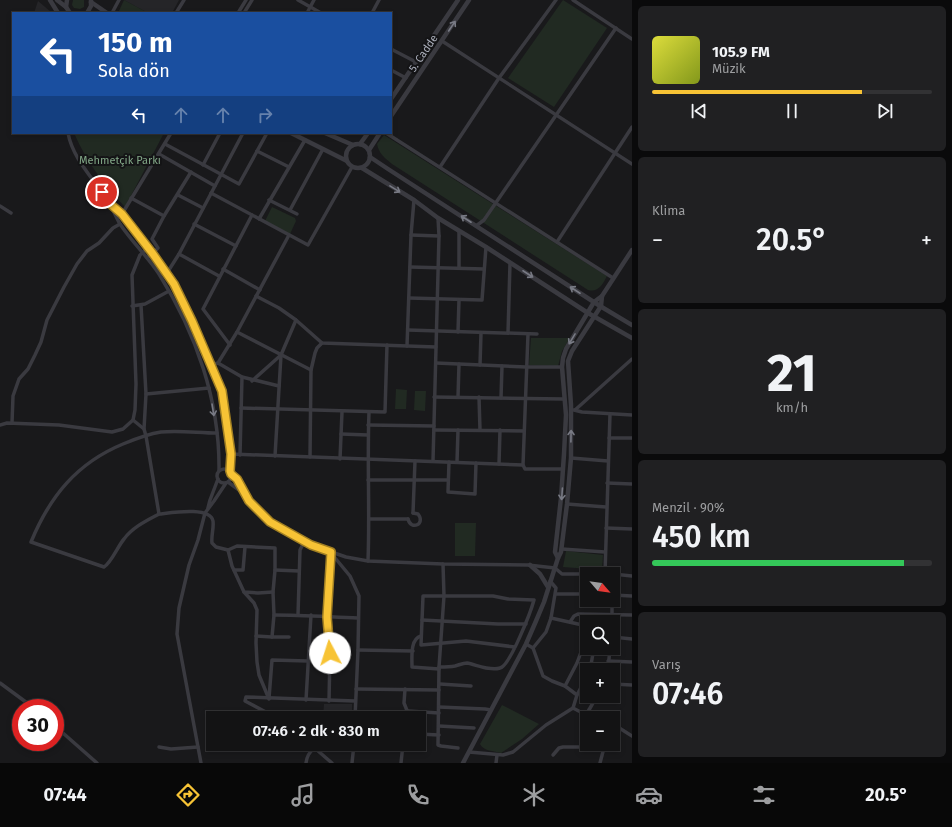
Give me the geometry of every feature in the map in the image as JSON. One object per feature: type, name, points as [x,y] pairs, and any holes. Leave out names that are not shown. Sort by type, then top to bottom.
[{"type":"street","points":[[50,0],[57,12]]},
{"type":"street","points":[[57,0],[68,11]]},
{"type":"street","points":[[67,0],[68,11]]},
{"type":"street","points":[[113,12],[119,0]]},
{"type":"street","points":[[177,12],[184,0]]},
{"type":"street","points":[[239,12],[246,0]]},
{"type":"street","points":[[245,12],[252,0]]},
{"type":"street","points":[[298,0],[319,12]]},
{"type":"street","points":[[308,12],[314,0]]},
{"type":"street","points":[[373,12],[379,0]]},
{"type":"street","name":"5. Cadde","points":[[392,98],[458,0]]},
{"type":"street","name":"5. Cadde","points":[[392,115],[469,0]]},
{"type":"street","points":[[440,167],[500,78],[556,0]]},
{"type":"street","points":[[573,0],[632,39]]},
{"type":"street","points":[[88,12],[90,9],[91,1],[106,12]]},
{"type":"street","points":[[476,226],[484,220],[616,28]]},
{"type":"street","points":[[442,41],[632,164]]},
{"type":"street","points":[[392,50],[416,62]]},
{"type":"street","points":[[392,71],[406,78]]},
{"type":"street","points":[[557,242],[632,126]]},
{"type":"street","points":[[68,134],[73,152],[109,203],[120,224],[147,258],[170,291],[192,336],[209,388],[219,451],[218,479],[208,508]]},
{"type":"street","points":[[122,214],[170,134]]},
{"type":"street","points":[[203,165],[219,134]]},
{"type":"street","points":[[167,273],[242,134]]},
{"type":"street","points":[[165,144],[239,184],[266,134]]},
{"type":"street","points":[[293,134],[347,161],[352,167],[362,168],[588,313],[632,338]]},
{"type":"street","points":[[328,134],[353,145],[360,144],[369,150]]},
{"type":"street","points":[[360,144],[367,134]]},
{"type":"street","points":[[362,168],[368,164],[370,157],[369,150],[379,134]]},
{"type":"street","points":[[388,134],[614,278]]},
{"type":"street","points":[[259,219],[304,140]]},
{"type":"street","points":[[347,161],[346,154],[353,145]]},
{"type":"street","points":[[290,210],[323,149]]},
{"type":"street","points":[[257,151],[288,168]]},
{"type":"street","points":[[159,154],[215,186]]},
{"type":"street","points":[[370,157],[632,325]]},
{"type":"street","points":[[211,193],[308,245],[352,167]]},
{"type":"street","points":[[147,258],[158,248],[152,239],[191,172]]},
{"type":"street","points":[[178,195],[203,208]]},
{"type":"street","points":[[131,198],[164,216]]},
{"type":"street","points":[[269,200],[297,214]]},
{"type":"street","points":[[407,346],[411,236],[414,200]]},
{"type":"street","points":[[109,203],[122,214],[149,247],[174,284],[192,321],[222,391],[231,454],[231,478],[205,513],[198,540],[188,565],[179,608],[177,634],[189,706],[201,763]]},
{"type":"street","points":[[0,206],[11,213]]},
{"type":"street","points":[[230,345],[203,309],[252,215]]},
{"type":"street","points":[[432,461],[437,331],[438,218]]},
{"type":"street","points":[[12,423],[13,396],[19,379],[28,369],[36,355],[42,342],[47,320],[64,287],[77,264],[87,251],[99,243],[113,228],[120,224]]},
{"type":"street","points":[[194,224],[236,246]]},
{"type":"street","points":[[460,231],[460,268]]},
{"type":"street","points":[[211,365],[218,363],[230,345],[289,235]]},
{"type":"street","points":[[411,236],[439,236]]},
{"type":"street","points":[[0,425],[12,423],[59,425],[112,432],[123,429],[133,420],[136,384],[132,275],[142,252],[149,247]]},
{"type":"street","points":[[409,298],[437,300],[482,300],[486,247]]},
{"type":"street","points":[[558,558],[555,552],[562,498],[566,415],[562,367],[563,358],[566,349],[594,302],[602,296],[632,250]]},
{"type":"street","points":[[178,254],[219,276]]},
{"type":"street","points":[[508,333],[510,263]]},
{"type":"street","points":[[410,267],[484,269]]},
{"type":"street","points":[[223,269],[260,290]]},
{"type":"street","points":[[132,306],[141,305],[170,291]]},
{"type":"street","points":[[256,296],[296,320],[322,343],[436,347]]},
{"type":"street","points":[[463,763],[526,644],[544,602],[554,568],[562,549],[571,458],[573,410],[568,369],[569,358],[601,306],[602,296]]},
{"type":"street","points":[[458,332],[459,300]]},
{"type":"street","points":[[141,305],[146,394],[144,429],[159,514]]},
{"type":"street","points":[[275,456],[281,355],[296,320]]},
{"type":"street","points":[[408,330],[537,334]]},
{"type":"street","points":[[237,332],[311,370]]},
{"type":"street","points":[[480,365],[481,333]]},
{"type":"street","points":[[528,334],[524,399],[523,465],[525,469],[563,470]]},
{"type":"street","points":[[310,457],[311,370],[317,348],[322,343]]},
{"type":"street","points":[[241,408],[385,412],[387,345]]},
{"type":"street","points":[[252,381],[281,355]]},
{"type":"street","points":[[573,410],[632,359]]},
{"type":"street","points":[[218,363],[252,381],[279,386]]},
{"type":"street","points":[[436,364],[562,367]]},
{"type":"street","points":[[458,397],[459,364]]},
{"type":"street","points":[[501,398],[502,366]]},
{"type":"street","points":[[240,455],[242,377]]},
{"type":"street","points":[[146,394],[209,388]]},
{"type":"street","points":[[434,397],[564,399]]},
{"type":"street","points":[[479,398],[480,430]]},
{"type":"street","points":[[573,410],[582,412],[632,415]]},
{"type":"street","points":[[340,459],[342,412]]},
{"type":"street","points":[[368,561],[370,519],[368,480],[369,412]]},
{"type":"street","points":[[605,567],[610,414]]},
{"type":"street","points":[[133,420],[144,429]]},
{"type":"street","points":[[368,425],[458,430],[524,431]]},
{"type":"street","points":[[457,462],[458,430]]},
{"type":"street","points":[[499,464],[500,430]]},
{"type":"street","points":[[216,433],[162,432],[124,444],[102,454],[74,475],[59,491],[38,526],[31,542],[104,567],[108,564],[120,544],[131,531],[145,521],[159,514],[185,511],[205,513],[213,520],[211,538],[213,546],[228,550],[237,546],[275,548],[276,570],[273,592],[274,615],[272,637]]},
{"type":"street","points":[[341,434],[368,435]]},
{"type":"street","points":[[609,438],[632,438]]},
{"type":"street","points":[[231,454],[523,465]]},
{"type":"street","points":[[571,458],[608,461]]},
{"type":"street","points":[[414,513],[415,461]]},
{"type":"street","points":[[449,462],[448,492],[475,494],[476,463]]},
{"type":"street","points":[[219,471],[226,469],[237,479],[244,494]]},
{"type":"street","points":[[218,479],[222,482],[227,482],[244,494],[257,510],[270,522],[304,542],[346,557],[368,561],[530,565],[554,568],[562,574],[580,574]]},
{"type":"street","points":[[368,480],[448,480]]},
{"type":"street","points":[[607,483],[632,484]]},
{"type":"street","points":[[567,504],[606,507]]},
{"type":"street","points":[[414,513],[421,517],[421,521],[419,524],[412,526],[408,520],[409,515],[414,513]]},
{"type":"street","points":[[370,519],[408,520]]},
{"type":"street","points":[[606,528],[632,529]]},
{"type":"street","points":[[298,615],[300,550],[304,542]]},
{"type":"street","points":[[234,570],[243,570],[245,547]]},
{"type":"street","points":[[562,549],[605,552]]},
{"type":"street","points":[[228,550],[234,570],[244,592],[254,603],[257,610],[257,662],[259,674],[269,699]]},
{"type":"street","points":[[329,701],[330,653],[327,617],[331,552]]},
{"type":"street","points":[[331,552],[350,576],[359,596],[355,711]]},
{"type":"street","points":[[443,564],[444,596],[440,643],[438,745],[458,748]]},
{"type":"street","points":[[530,565],[540,574],[548,587]]},
{"type":"street","points":[[276,570],[300,571]]},
{"type":"street","points":[[620,575],[632,576]]},
{"type":"street","points":[[532,648],[546,632],[552,618],[556,594],[555,586],[550,580]]},
{"type":"street","points":[[244,592],[273,592]]},
{"type":"street","points":[[556,594],[580,594]]},
{"type":"street","points":[[620,595],[632,596]]},
{"type":"street","points":[[421,636],[414,641],[412,667],[440,668],[465,663],[500,668],[503,667],[510,658],[526,624],[534,600],[508,599],[492,596],[423,596],[421,645],[466,641],[515,647]]},
{"type":"street","points":[[570,622],[574,616],[578,614],[612,615],[612,607]]},
{"type":"street","points":[[274,615],[311,615],[358,618]]},
{"type":"street","points":[[306,700],[311,615]]},
{"type":"street","points":[[620,615],[632,615]]},
{"type":"street","points":[[552,618],[580,624]]},
{"type":"street","points":[[422,620],[526,624]]},
{"type":"street","points":[[256,636],[289,637]]},
{"type":"street","points":[[620,638],[632,639]]},
{"type":"street","points":[[526,644],[532,648],[543,676],[566,686],[578,695]]},
{"type":"street","points":[[358,650],[413,651]]},
{"type":"street","points":[[309,652],[330,653]]},
{"type":"street","points":[[566,686],[580,655]]},
{"type":"street","points":[[609,655],[608,661],[632,662]]},
{"type":"street","points":[[510,658],[517,661]]},
{"type":"street","points":[[269,699],[272,660],[308,661]]},
{"type":"street","points":[[0,683],[22,699]]},
{"type":"street","points":[[440,684],[471,686]]},
{"type":"street","points":[[620,684],[632,685]]},
{"type":"street","points":[[356,689],[439,690]]},
{"type":"street","points":[[405,689],[404,703],[408,711]]},
{"type":"street","points":[[469,752],[497,755],[513,752],[546,725],[573,708],[580,691]]},
{"type":"street","points":[[264,711],[245,701],[246,697],[355,701]]},
{"type":"street","points":[[439,707],[491,710]]},
{"type":"street","points":[[573,708],[580,712]]},
{"type":"street","points":[[426,712],[439,713]]},
{"type":"street","points":[[439,726],[474,728]]},
{"type":"street","points":[[620,728],[632,736]]},
{"type":"street","points":[[64,734],[97,763]]},
{"type":"street","points":[[426,734],[439,735]]},
{"type":"street","points":[[159,747],[171,749],[198,747]]},
{"type":"street","points":[[553,755],[559,748],[580,747]]},
{"type":"street","points":[[306,763],[306,757],[311,751]]},
{"type":"street","points":[[318,751],[332,763]]},
{"type":"street","points":[[352,763],[353,751]]},
{"type":"street","points":[[401,763],[403,751]]},
{"type":"street","points":[[600,763],[604,751]]},
{"type":"street","points":[[496,763],[497,755]]},
{"type":"shaded area","points":[[124,0],[179,0],[173,12],[146,12]]},
{"type":"shaded area","points":[[38,1],[51,12],[34,12]]},
{"type":"shaded area","points":[[324,704],[352,704],[352,711],[324,711]]},
{"type":"green space","points":[[73,0],[84,0],[84,7],[80,9],[74,8],[72,5]]},
{"type":"green space","points":[[124,0],[146,12],[118,12]]},
{"type":"green space","points":[[563,0],[607,28],[554,107],[508,78]]},
{"type":"green space","name":"Mehmetçik Parkı","points":[[74,134],[163,134],[125,207],[96,172]]},
{"type":"green space","points":[[384,135],[607,276],[604,282],[595,290],[588,290],[392,164],[383,156],[377,144]]},
{"type":"green space","points":[[272,207],[295,218],[296,221],[290,234],[265,221]]},
{"type":"green space","points":[[531,338],[570,338],[562,351],[558,366],[529,365]]},
{"type":"green space","points":[[396,389],[407,390],[406,409],[395,409]]},
{"type":"green space","points":[[415,391],[426,391],[425,411],[414,410]]},
{"type":"green space","points":[[455,523],[476,523],[475,556],[455,556]]},
{"type":"green space","points":[[566,551],[603,555],[602,567],[580,567],[580,568],[563,567]]},
{"type":"green space","points":[[502,705],[539,724],[522,739],[501,753],[486,749],[480,744]]},
{"type":"route","points":[[102,192],[109,203],[122,214],[174,284],[192,321],[222,391],[231,454],[231,474],[237,479],[249,501],[270,522],[311,545],[331,552],[327,617],[330,653]]}]
